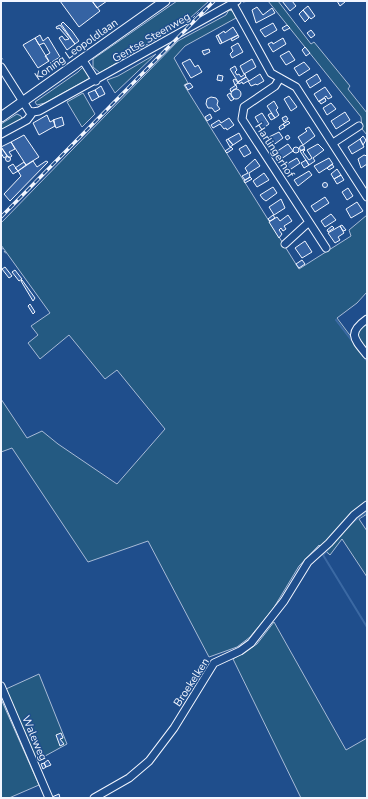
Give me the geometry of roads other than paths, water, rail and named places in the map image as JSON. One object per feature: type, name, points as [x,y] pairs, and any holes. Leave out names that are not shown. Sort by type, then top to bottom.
[{"type":"main road","name":"Koning Leopoldlaan","points":[[1,117],[165,1]]},
{"type":"street","points":[[235,2],[271,72],[296,87],[367,197]]},
{"type":"street","name":"Gentse Steenweg","points":[[1,134],[27,120],[33,112],[44,109],[235,2]]},
{"type":"street","points":[[82,60],[96,80]]},
{"type":"street","points":[[1,67],[22,102],[29,111],[33,112]]},
{"type":"street","name":"Harlingerhof","points":[[280,78],[275,86],[244,107],[242,119],[326,248]]},
{"type":"street","points":[[333,143],[359,126]]},
{"type":"street","points":[[285,244],[309,222]]},
{"type":"street","points":[[367,319],[357,326],[354,332],[355,338],[367,355]]},
{"type":"street","name":"Broekelken","points":[[94,798],[128,778],[150,761],[174,728],[214,663],[240,651],[251,643],[284,601],[308,562],[329,543],[354,515],[367,505]]},
{"type":"street","name":"Waleweg","points":[[1,686],[48,798]]},
{"type":"waterway","points":[[336,320],[356,346]]},
{"type":"waterway","points":[[363,356],[367,361]]},
{"type":"waterway","points":[[350,524],[367,512]]},
{"type":"waterway","points":[[330,547],[323,555],[367,627]]},
{"type":"railway","points":[[1,217],[214,1]]}]
